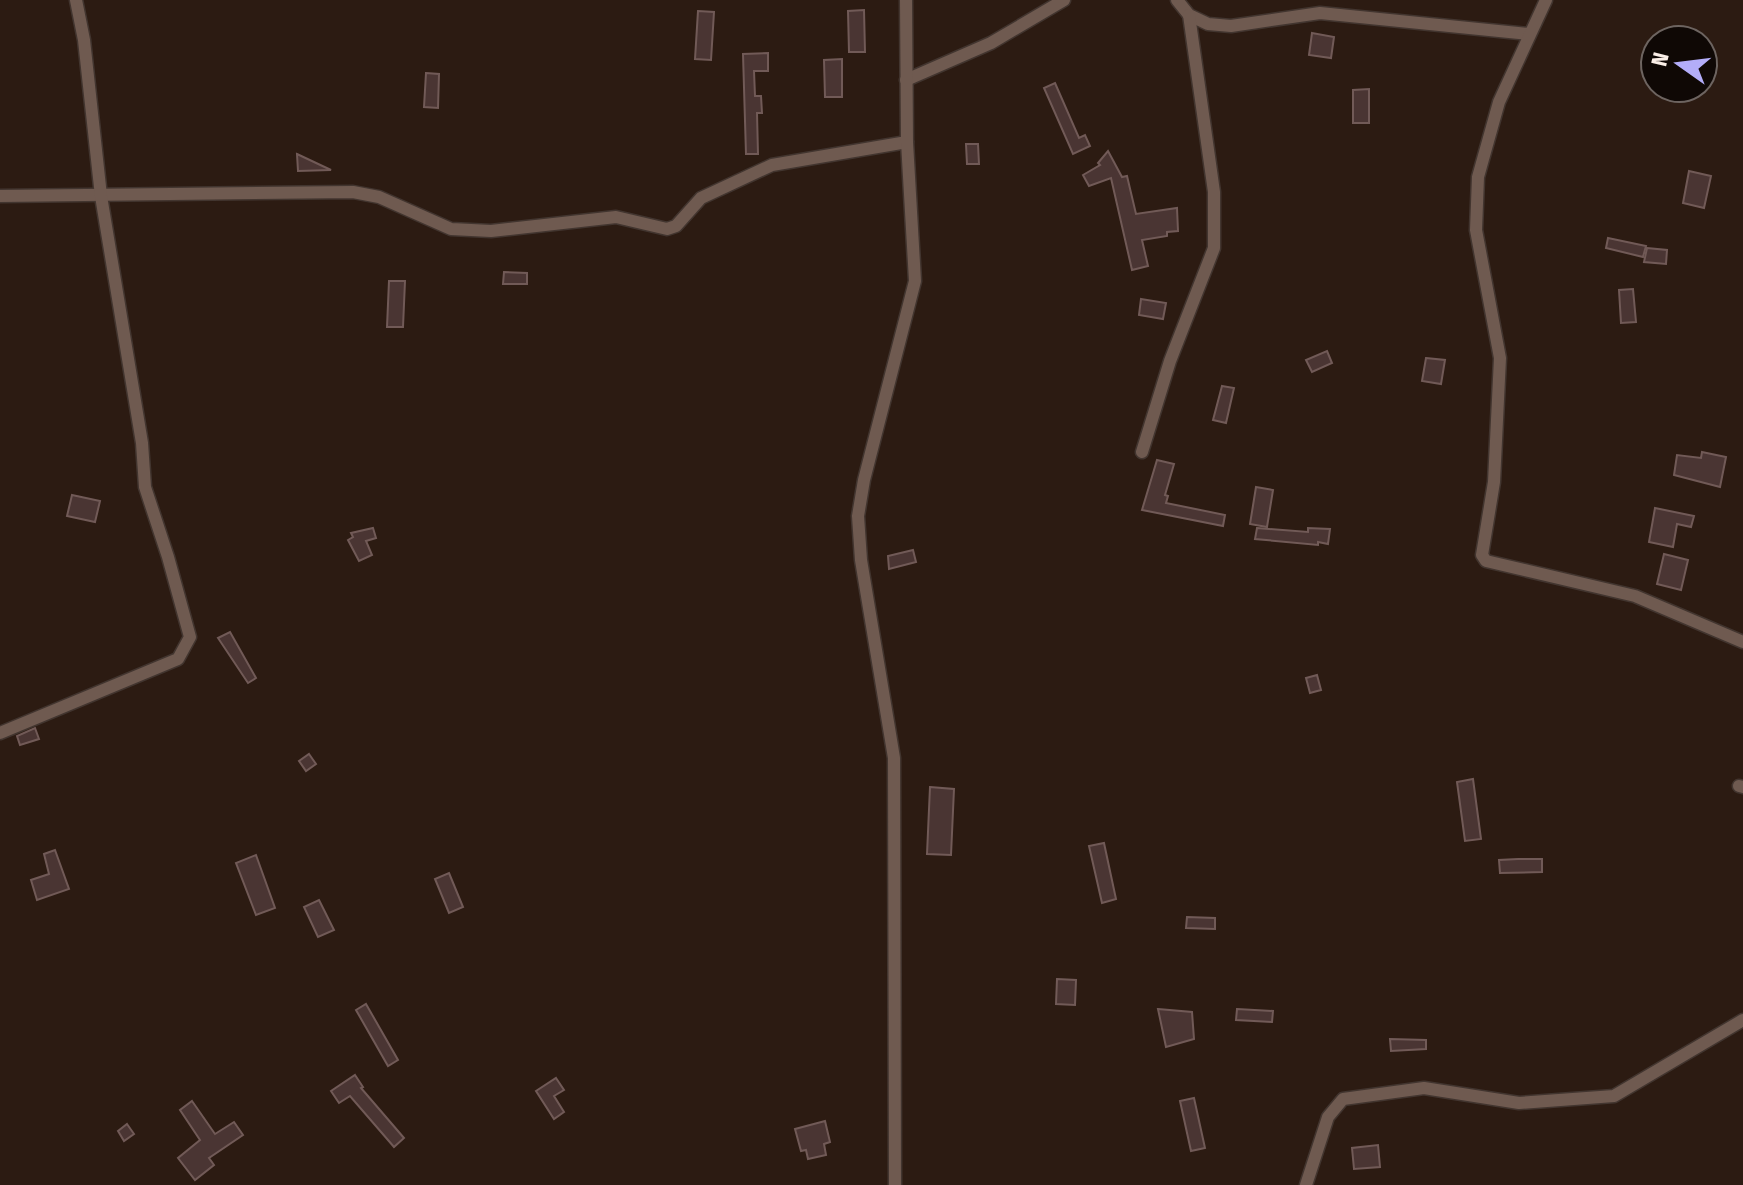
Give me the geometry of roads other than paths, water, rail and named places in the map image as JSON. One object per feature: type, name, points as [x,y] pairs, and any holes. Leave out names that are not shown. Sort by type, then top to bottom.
[{"type":"street","points":[[0,733],[178,659],[190,637],[145,487],[142,443],[101,196],[84,40],[76,0]]},
{"type":"street","points":[[895,1185],[894,758],[861,560],[858,516],[864,480],[915,281],[907,142],[906,0]]},
{"type":"street","points":[[906,80],[991,43],[1064,0]]},
{"type":"street","points":[[1177,0],[1189,15],[1208,24],[1231,26],[1319,6],[1529,34]]},
{"type":"street","points":[[1546,0],[1499,102],[1478,177],[1476,230],[1500,358],[1494,482],[1482,555],[1486,561],[1635,596],[1743,642]]},
{"type":"street","points":[[1142,452],[1170,361],[1214,248],[1214,192],[1189,15]]},
{"type":"street","points":[[0,196],[353,192],[379,197],[451,229],[491,231],[616,217],[667,229],[676,226],[701,198],[772,165],[907,142]]},
{"type":"street","points":[[1306,1185],[1328,1117],[1343,1099],[1424,1088],[1519,1103],[1614,1096],[1743,1020]]}]
